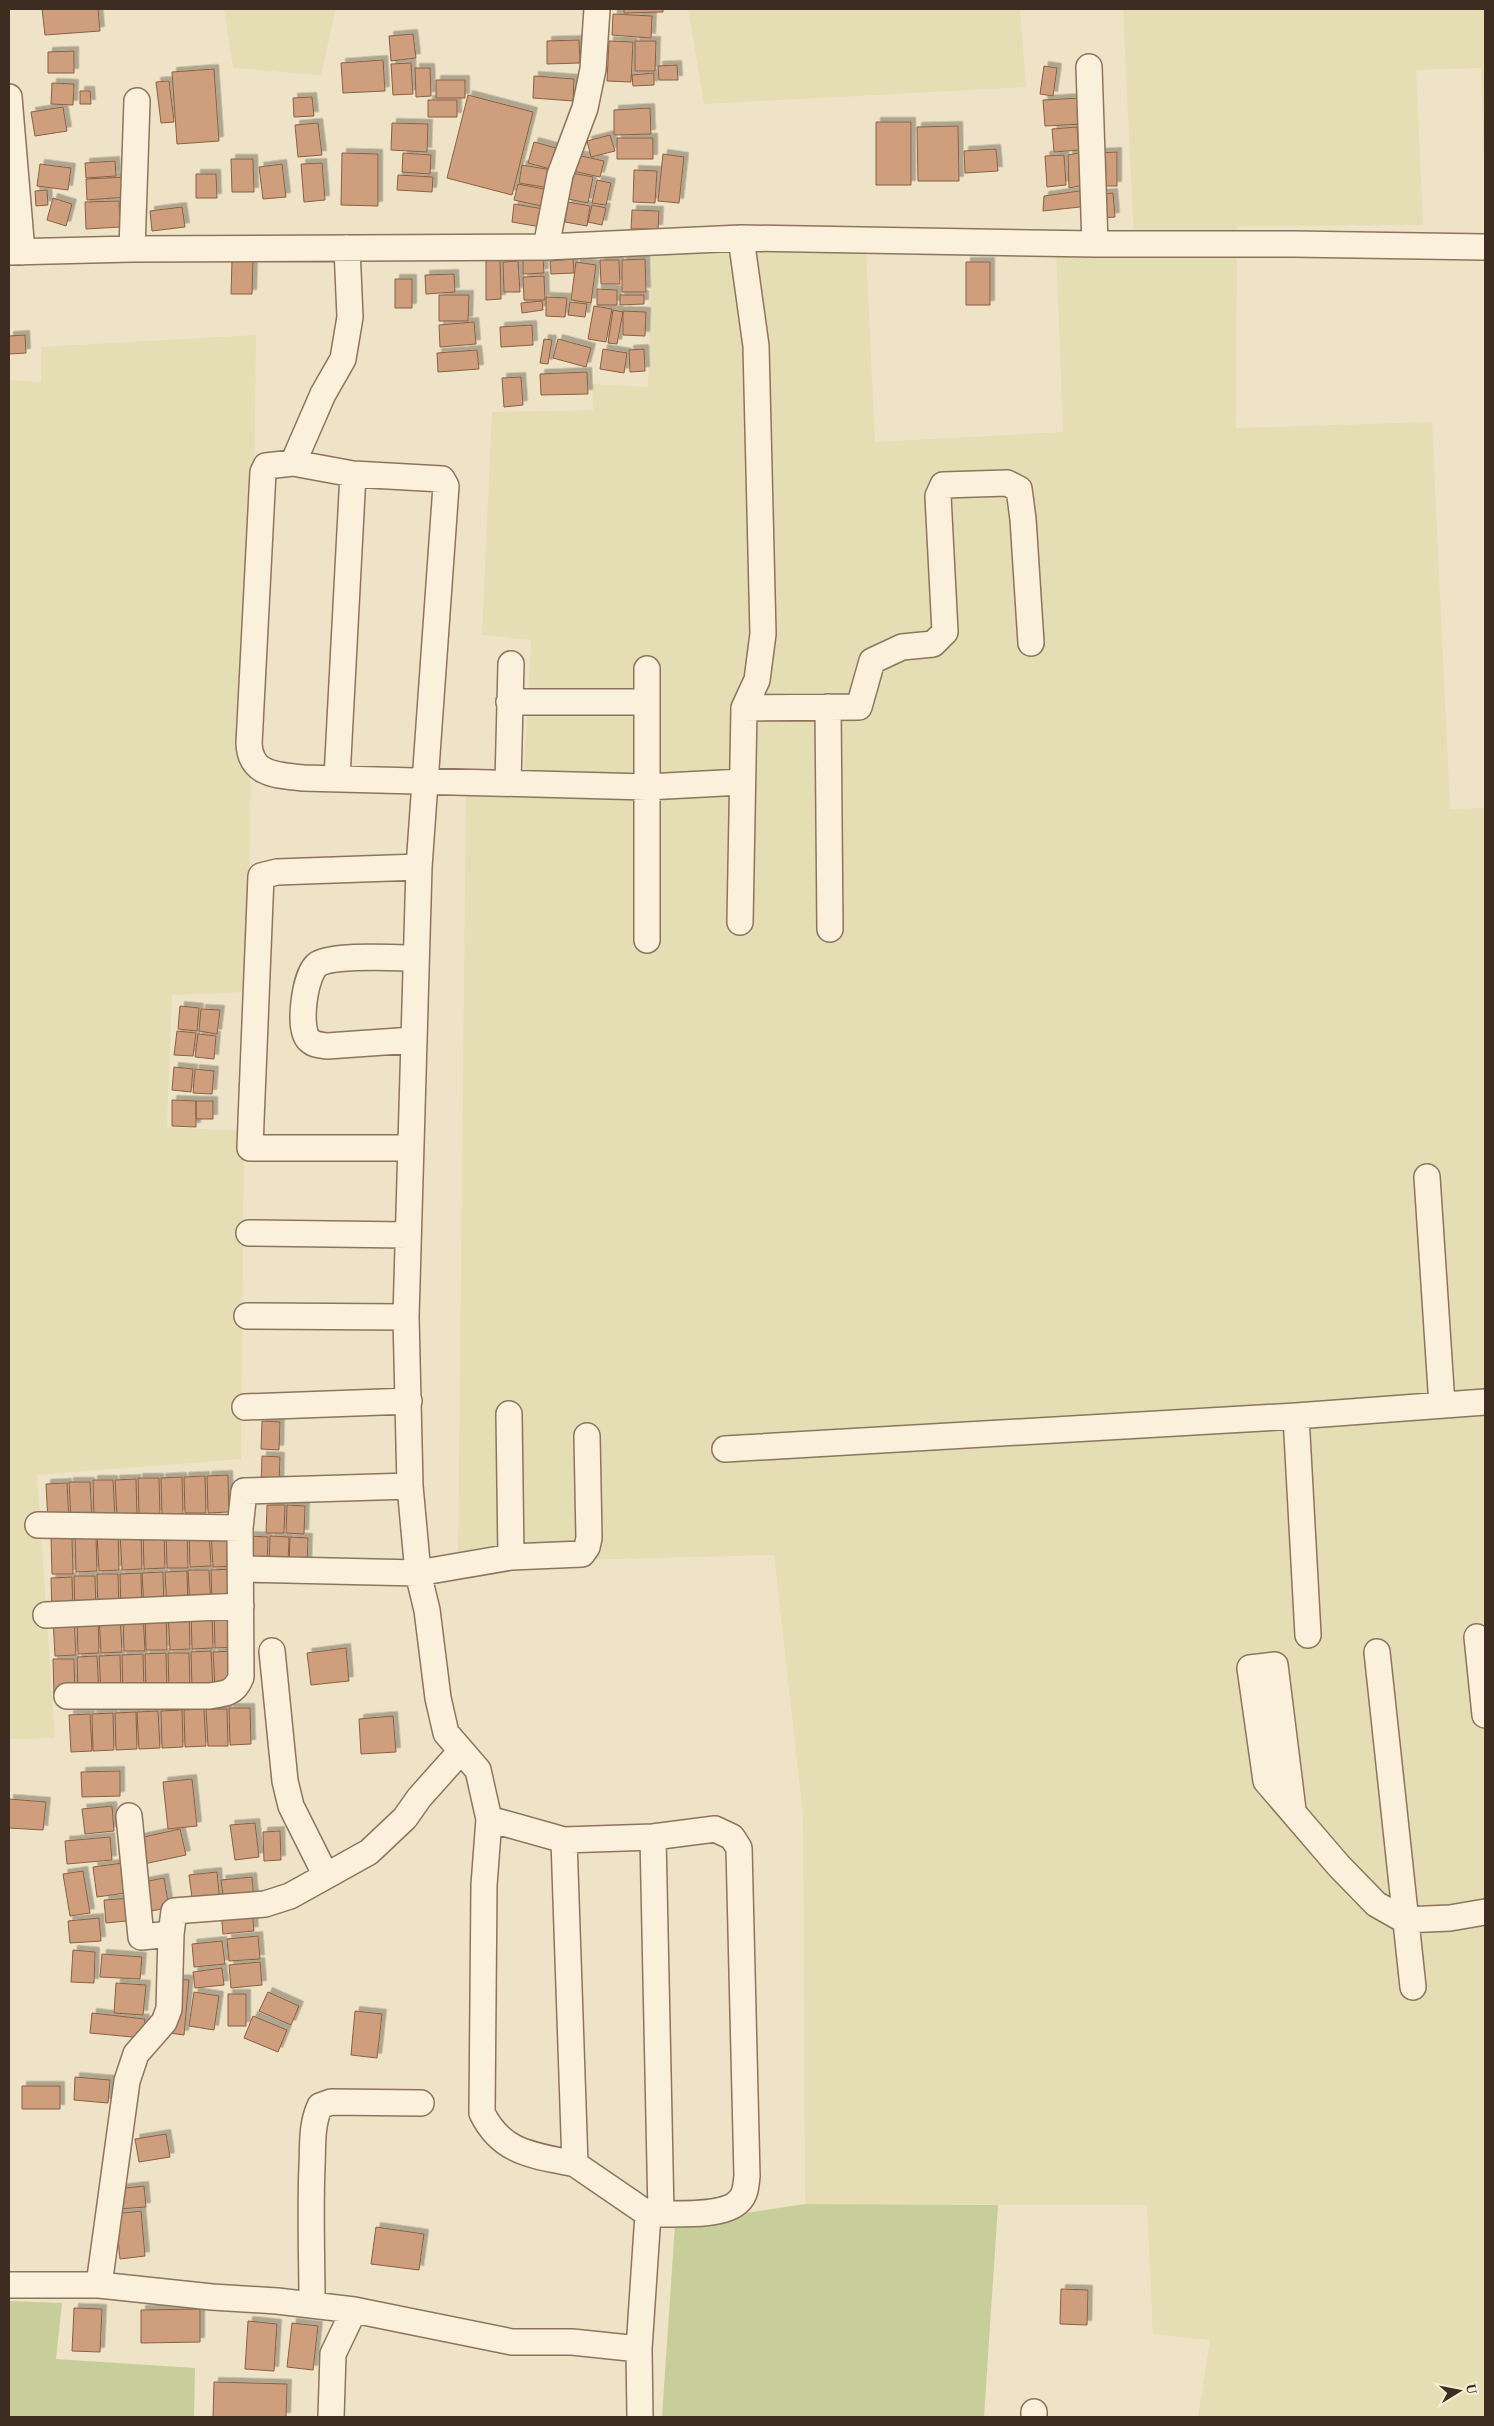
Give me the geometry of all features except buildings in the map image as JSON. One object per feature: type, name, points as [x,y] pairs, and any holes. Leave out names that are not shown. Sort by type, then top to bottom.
[{"type":"street","points":[[546,247],[560,175],[585,108],[593,69],[597,9]]},
{"type":"street","points":[[1089,67],[1095,244]]},
{"type":"street","points":[[9,97],[16,252],[132,249],[546,247],[742,238],[1095,244],[1293,244],[1485,240]]},
{"type":"street","points":[[132,249],[137,101]]},
{"type":"street","points":[[740,922],[744,708],[757,680],[763,634],[756,346],[742,238]]},
{"type":"street","points":[[293,462],[323,394],[343,359],[350,317],[347,248]]},
{"type":"street","points":[[489,1819],[564,1840],[653,1837],[715,1829],[736,1841],[741,1862],[747,2176],[745,2191],[738,2203],[729,2207],[689,2214],[655,2214],[574,2164],[516,2150],[497,2137],[482,2113],[484,1885],[489,1819],[478,1770],[460,1752],[446,1733],[438,1698],[427,1610],[418,1573],[410,1486],[406,1317],[419,867],[426,781],[445,482],[442,479],[353,474],[293,462],[266,466],[263,472],[250,751],[252,760],[264,771],[272,774],[303,778],[337,778],[426,781],[508,783],[647,786],[742,782]]},
{"type":"street","points":[[337,778],[353,474]]},
{"type":"street","points":[[744,708],[859,707],[872,661],[902,647],[933,644],[945,632],[938,496],[943,485],[1007,482],[1019,489],[1023,519],[1030,643]]},
{"type":"street","points":[[508,783],[511,664]]},
{"type":"street","points":[[647,669],[647,940]]},
{"type":"street","points":[[509,702],[647,702]]},
{"type":"street","points":[[828,707],[830,929]]},
{"type":"street","points":[[410,1148],[250,1148],[261,876],[277,872],[419,867]]},
{"type":"street","points":[[413,1040],[327,1046],[315,1044],[308,1040],[303,1027],[304,995],[311,971],[317,964],[330,960],[352,958],[415,958]]},
{"type":"street","points":[[1427,1177],[1442,1405]]},
{"type":"street","points":[[249,1233],[408,1235]]},
{"type":"street","points":[[247,1316],[406,1317]]},
{"type":"street","points":[[245,1407],[409,1401]]},
{"type":"street","points":[[725,1449],[1296,1416],[1485,1402]]},
{"type":"street","points":[[508,1414],[511,1557]]},
{"type":"street","points":[[1296,1416],[1308,1635]]},
{"type":"street","points":[[242,1569],[418,1573],[511,1557],[582,1554],[586,1550],[589,1538],[587,1436]]},
{"type":"street","points":[[67,1696],[209,1696],[228,1693],[237,1687],[242,1678],[240,1528],[244,1491],[410,1486]]},
{"type":"street","points":[[38,1526],[240,1528]]},
{"type":"street","points":[[46,1615],[241,1606]]},
{"type":"street","points":[[1477,1637],[1485,1715]]},
{"type":"street","points":[[272,1651],[285,1781],[291,1806],[326,1876]]},
{"type":"street","points":[[1377,1652],[1404,1920],[1413,1987]]},
{"type":"street","points":[[1293,1810],[1275,1665],[1250,1668],[1266,1781],[1293,1810],[1339,1866],[1376,1904],[1404,1920],[1450,1918],[1485,1912]]},
{"type":"street","points":[[99,2285],[128,2081],[136,2054],[164,2022],[169,2009],[171,1934],[174,1912],[265,1904],[290,1896],[369,1852],[405,1818],[419,1798],[460,1752]]},
{"type":"street","points":[[129,1816],[141,1937],[171,1934]]},
{"type":"street","points":[[640,2417],[639,2349],[655,2214],[653,1837]]},
{"type":"street","points":[[564,1840],[574,2164]]},
{"type":"street","points":[[312,2305],[313,2142],[315,2117],[320,2106],[331,2102],[422,2103]]},
{"type":"street","points":[[9,2285],[99,2285],[312,2305],[354,2310],[512,2342],[572,2342],[639,2349]]},
{"type":"street","points":[[331,2417],[333,2354],[354,2310]]},
{"type":"shaded area","points":[[224,9],[336,9],[321,75],[233,68]]},
{"type":"shaded area","points":[[688,9],[1020,9],[1026,87],[704,104]]},
{"type":"shaded area","points":[[1123,9],[1485,9],[1485,160],[1481,68],[1416,70],[1423,225],[1237,226],[1236,428],[1432,422],[1450,809],[1485,808],[1485,2417],[1198,2417],[1210,2340],[1153,2334],[1147,2205],[805,2204],[803,1816],[774,1555],[458,1563],[466,793],[523,791],[531,640],[482,635],[492,412],[593,410],[592,384],[648,387],[652,245],[866,251],[875,442],[1063,432],[1056,245],[1134,241]]},
{"type":"shaded area","points":[[256,335],[248,992],[172,995],[167,1127],[244,1131],[241,1459],[37,1475],[55,1738],[9,1739],[9,380],[41,382],[41,347]]},
{"type":"green space","points":[[805,2204],[998,2205],[984,2417],[662,2417],[675,2224]]},
{"type":"green space","points":[[9,2301],[62,2303],[56,2359],[195,2368],[194,2417],[9,2417]]}]
